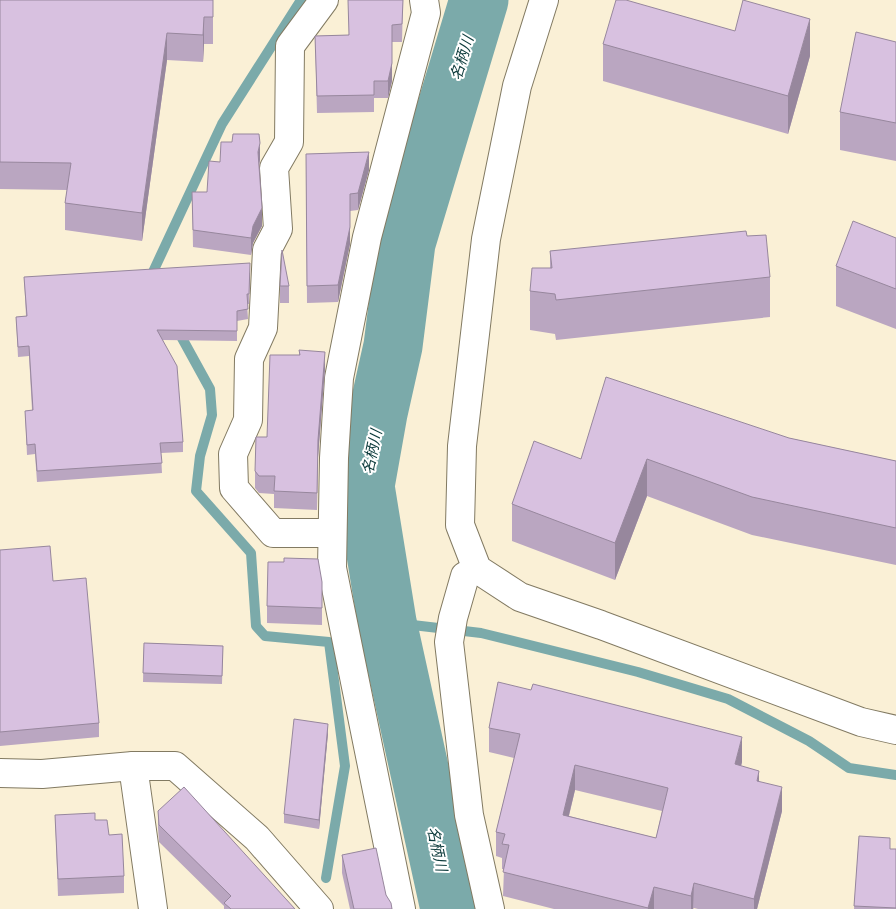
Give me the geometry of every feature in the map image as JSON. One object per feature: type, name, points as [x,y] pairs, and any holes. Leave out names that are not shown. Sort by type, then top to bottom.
[{"type":"street","points":[[324,0],[290,46],[289,142],[274,168],[278,229],[268,250],[262,328],[249,358],[248,420],[233,454],[234,488],[273,533],[332,534]]},
{"type":"street","points":[[401,909],[332,568],[332,534],[339,378],[366,237],[426,13],[424,0]]},
{"type":"street","points":[[544,0],[517,86],[485,248],[462,446],[460,525],[477,569],[520,597],[601,625],[860,722],[896,730]]},
{"type":"street","points":[[477,569],[465,576],[451,630],[469,815],[490,909]]},
{"type":"street","points":[[133,766],[153,909]]},
{"type":"street","points":[[0,773],[42,774],[133,766],[175,766],[257,838],[319,909]]},
{"type":"building","points":[[0,0],[213,0],[213,17],[204,17],[203,35],[167,33],[142,213],[65,203],[71,163],[0,162]]},
{"type":"building","points":[[348,0],[403,0],[402,24],[392,25],[392,63],[388,81],[374,81],[374,95],[317,96],[315,36],[349,35]]},
{"type":"building","points":[[616,0],[626,0],[735,31],[743,0],[810,19],[788,96],[603,44]]},
{"type":"building","points":[[856,32],[896,42],[896,123],[840,112]]},
{"type":"building","points":[[233,134],[259,134],[258,152],[262,208],[253,226],[251,238],[193,230],[192,192],[207,192],[209,161],[220,162],[221,142],[232,142]]},
{"type":"building","points":[[369,152],[358,193],[350,194],[350,227],[338,285],[307,286],[306,154]]},
{"type":"building","points":[[853,221],[896,238],[896,289],[836,266]]},
{"type":"building","points":[[746,231],[747,236],[766,235],[770,277],[556,300],[555,294],[530,291],[532,268],[552,268],[550,251]]},
{"type":"building","points":[[282,250],[289,286],[280,286]]},
{"type":"building","points":[[250,263],[249,294],[247,294],[248,309],[237,311],[237,331],[157,330],[177,366],[183,442],[160,443],[162,463],[37,471],[35,444],[27,445],[25,411],[33,410],[29,346],[18,347],[16,317],[27,316],[24,277]]},
{"type":"building","points":[[299,350],[325,352],[318,440],[317,493],[274,491],[275,476],[259,476],[255,471],[256,437],[267,437],[270,355],[300,355]]},
{"type":"building","points":[[606,377],[789,438],[896,461],[896,528],[752,497],[647,459],[615,543],[512,504],[534,441],[581,459]]},
{"type":"building","points":[[50,546],[53,581],[86,578],[99,723],[0,732],[0,550]]},
{"type":"building","points":[[284,558],[318,559],[322,582],[322,608],[267,606],[268,562],[284,562]]},
{"type":"building","points":[[144,643],[223,646],[222,676],[143,673]]},
{"type":"building","points":[[498,682],[531,690],[533,684],[742,737],[735,764],[759,771],[757,781],[782,787],[754,899],[694,883],[691,896],[654,887],[648,908],[503,872],[509,845],[502,844],[505,834],[496,832],[520,734],[489,728]],"holes":[[[575,765],[668,788],[656,838],[563,815]]]},
{"type":"building","points":[[294,719],[328,724],[319,820],[284,814]]},
{"type":"building","points":[[184,787],[295,909],[231,909],[224,903],[231,896],[159,825],[158,811]]},
{"type":"building","points":[[95,813],[95,820],[107,820],[109,835],[122,834],[124,876],[58,879],[55,815]]},
{"type":"building","points":[[859,836],[890,838],[890,849],[896,849],[896,908],[854,906]]},
{"type":"building","points":[[376,848],[386,895],[392,909],[354,909],[342,855]]},
{"type":"waterway","points":[[152,281],[152,274],[222,124],[301,0]]},
{"type":"waterway","name":"名柄川","points":[[450,909],[387,622],[365,486],[378,413],[393,346],[406,243],[479,0]]},
{"type":"waterway","points":[[177,329],[210,389],[212,415],[200,456],[196,491],[251,553],[256,626],[265,636],[329,642],[345,766],[326,878]]},
{"type":"waterway","points":[[387,622],[481,633],[638,672],[728,699],[809,741],[849,768],[896,775]]}]
